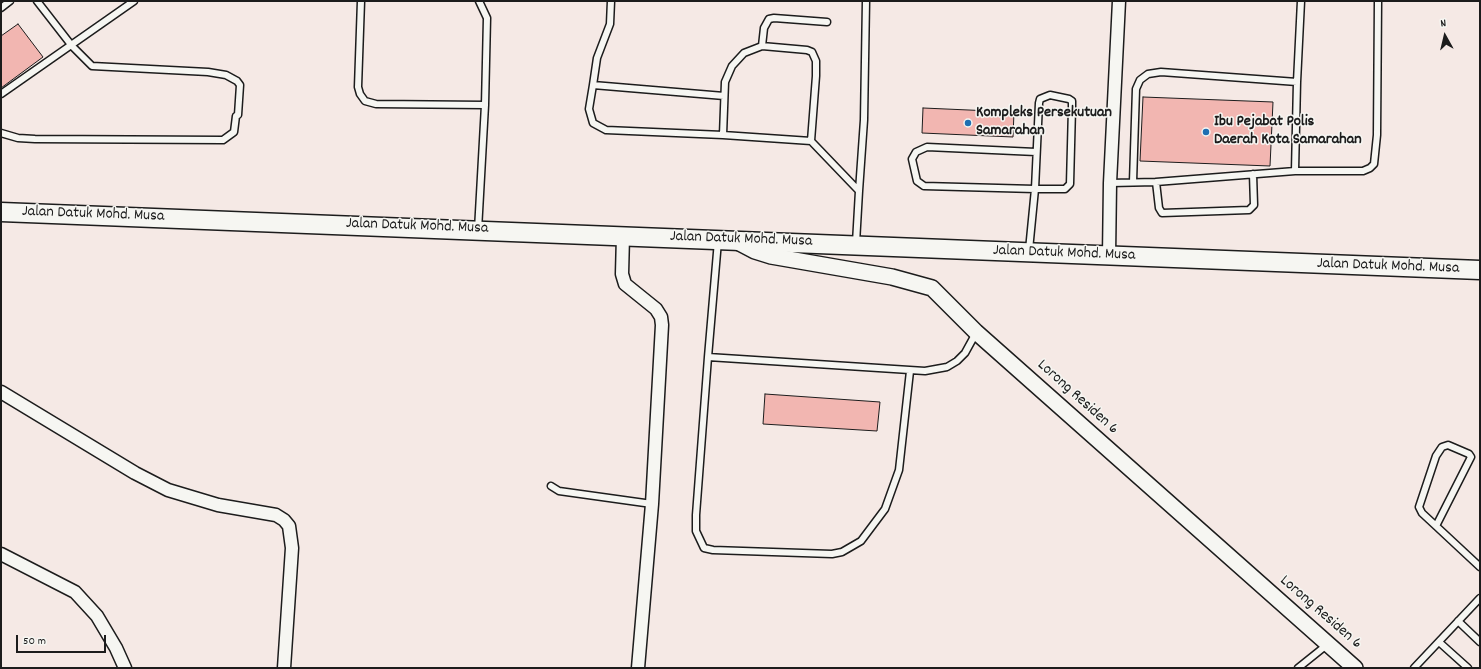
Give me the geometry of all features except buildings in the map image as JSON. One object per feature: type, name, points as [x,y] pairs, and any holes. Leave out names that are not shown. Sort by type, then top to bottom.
[{"type":"main road","name":"Jalan Datuk Mohd. Musa","points":[[1,212],[856,244],[1029,253],[1480,270]]},
{"type":"street","points":[[1109,256],[1110,183],[1119,1]]},
{"type":"street","points":[[622,236],[622,274],[625,284],[656,309],[662,325],[652,504],[638,668]]},
{"type":"street","name":"Lorong Residen 6","points":[[726,240],[771,256],[922,284],[932,288],[976,332],[1355,668]]},
{"type":"street","points":[[1,392],[135,473],[168,490],[218,505],[276,515],[284,520],[289,526],[292,548],[284,668]]},
{"type":"street","points":[[1,554],[75,592],[97,616],[125,668]]},
{"type":"lane","points":[[1,8],[10,1]]},
{"type":"lane","points":[[1,133],[18,138],[35,139],[223,140],[234,132],[236,116],[238,114],[240,85],[233,78],[208,72],[98,67],[88,63],[72,46],[37,1]]},
{"type":"lane","points":[[1,94],[72,46],[134,1]]},
{"type":"lane","points":[[361,1],[358,87],[360,94],[365,101],[376,104],[485,105]]},
{"type":"lane","points":[[478,230],[485,105],[487,18],[479,1]]},
{"type":"lane","points":[[611,1],[610,24],[597,58],[593,85],[590,112],[593,123],[606,130],[811,141],[859,191]]},
{"type":"lane","points":[[856,244],[864,120],[866,1]]},
{"type":"lane","points":[[1295,171],[1301,1]]},
{"type":"lane","points":[[1110,183],[1156,182],[1295,171],[1363,171],[1370,168],[1374,164],[1377,135],[1378,1]]},
{"type":"lane","points":[[762,46],[764,28],[769,19],[774,18],[827,22]]},
{"type":"lane","points":[[723,136],[725,82],[732,66],[744,53],[762,46],[807,50],[814,56],[816,76],[811,141]]},
{"type":"lane","points":[[1133,182],[1136,89],[1140,80],[1148,74],[1161,72],[1297,82]]},
{"type":"lane","points":[[593,85],[724,96]]},
{"type":"lane","points":[[1029,253],[1035,189],[1040,99],[1050,95],[1069,99],[1072,102],[1070,184],[1065,189],[1035,189],[924,186],[918,183],[912,159],[916,152],[927,147],[1036,152]]},
{"type":"lane","points":[[1156,182],[1159,208],[1162,213],[1249,210],[1254,205],[1253,174]]},
{"type":"lane","points":[[726,240],[708,357],[696,515],[698,536],[704,548],[713,550],[832,554],[842,552],[861,541],[885,509],[899,470],[910,371]]},
{"type":"lane","points":[[708,357],[910,371],[934,370],[950,366],[965,352],[976,332]]},
{"type":"lane","points":[[1436,526],[1471,457],[1469,454],[1448,445],[1439,450],[1419,504],[1422,513],[1480,567]]},
{"type":"lane","points":[[551,486],[560,492],[652,504]]},
{"type":"lane","points":[[1414,668],[1479,600]]},
{"type":"lane","points":[[1458,621],[1480,642]]},
{"type":"lane","points":[[1439,642],[1468,668]]},
{"type":"lane","points":[[1298,668],[1328,644]]},
{"type":"place","name":"Kompleks Persekutuan Samarahan","points":[[968,123]]},
{"type":"place","name":"Ibu Pejabat Polis Daerah Kota Samarahan","points":[[1206,132]]}]
